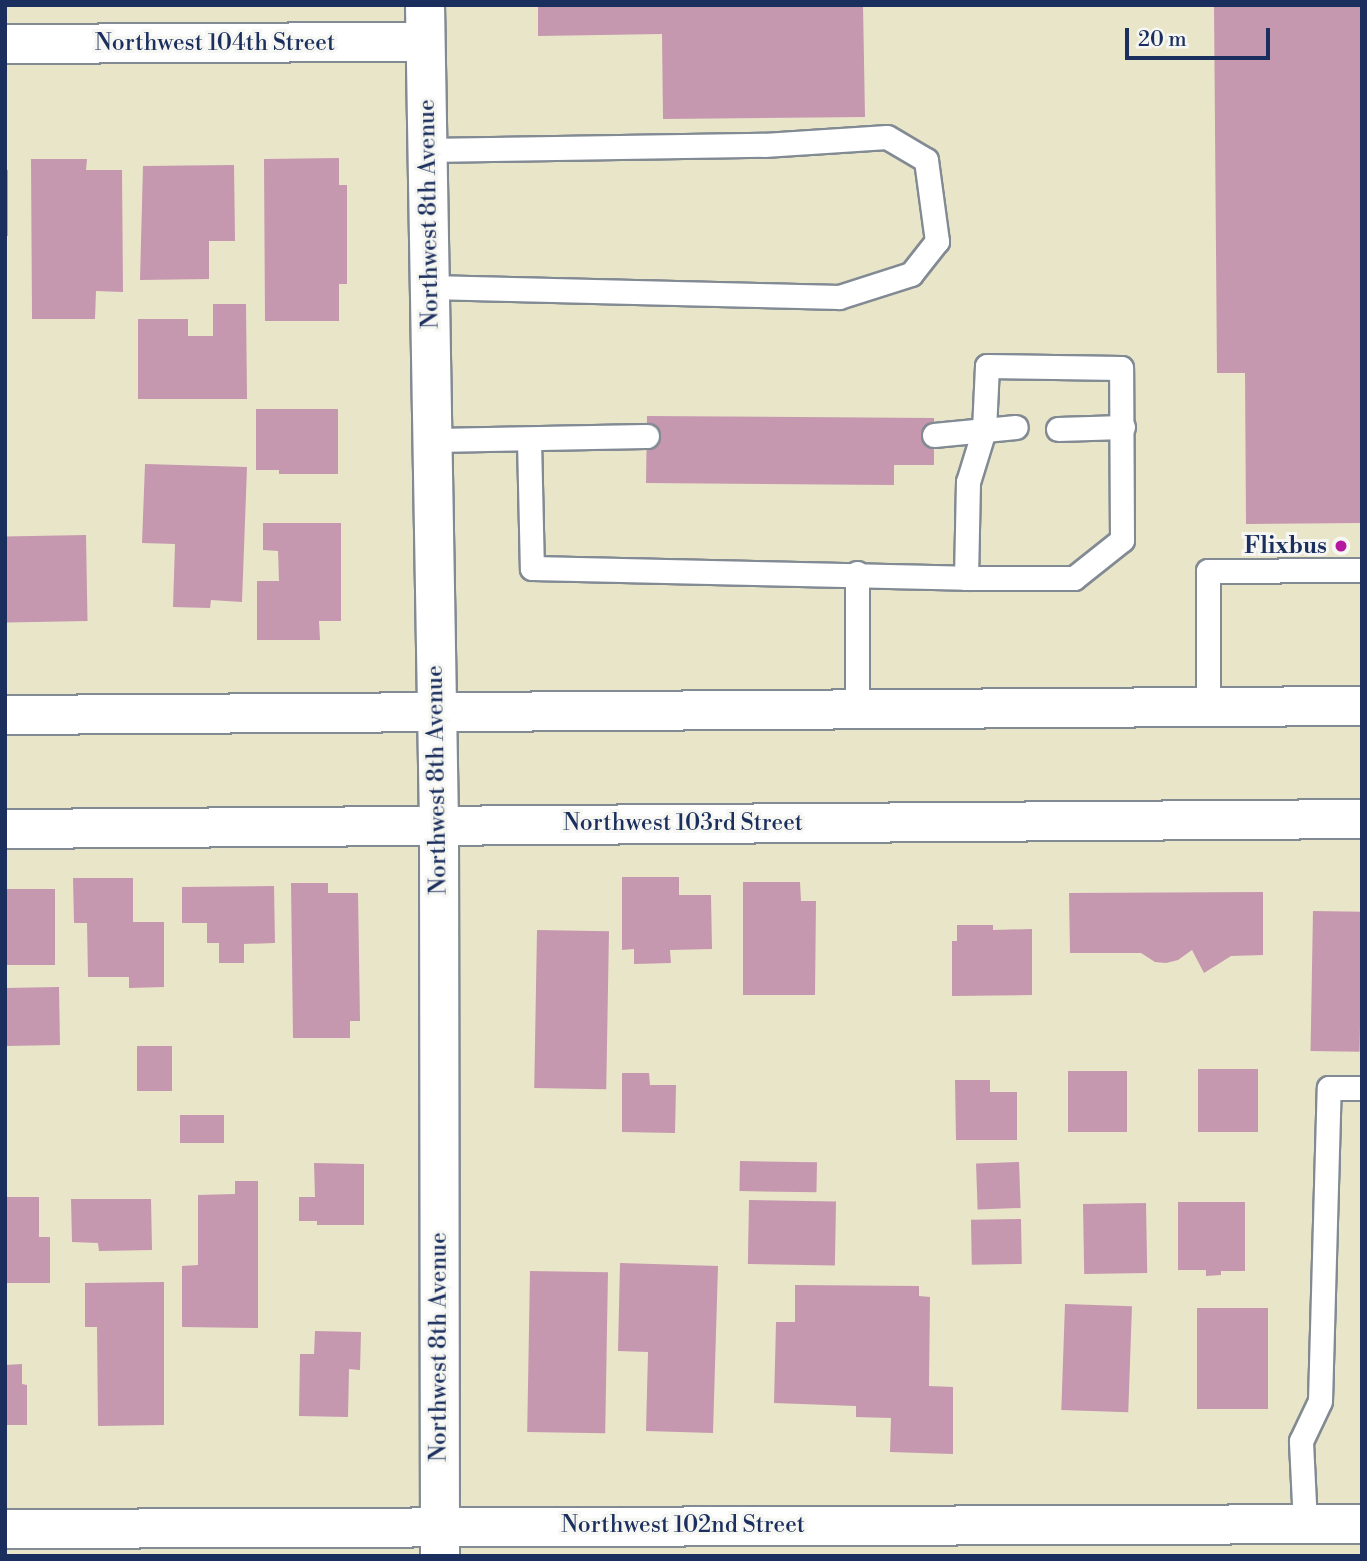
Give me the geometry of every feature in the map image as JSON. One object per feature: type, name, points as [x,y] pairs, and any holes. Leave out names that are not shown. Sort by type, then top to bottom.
[{"type":"street","name":"Northwest 104th Street","points":[[5,44],[425,24]]},
{"type":"street","name":"Northwest 8th Avenue","points":[[425,24],[439,825],[440,1541]]},
{"type":"street","points":[[5,715],[1362,706]]},
{"type":"street","name":"Northwest 103rd Street","points":[[5,829],[1362,819]]},
{"type":"street","name":"Northwest 102nd Street","points":[[5,1529],[440,1541],[1362,1524]]},
{"type":"lane","points":[[427,150],[764,145],[887,137],[926,160],[937,241],[911,274],[839,297],[430,287]]},
{"type":"lane","points":[[529,440],[532,568],[857,573],[966,578],[1074,578],[1122,540],[1124,427],[1121,368],[987,366],[984,430],[968,482],[966,578]]},
{"type":"lane","points":[[934,435],[1016,427]]},
{"type":"lane","points":[[1058,429],[1124,427]]},
{"type":"lane","points":[[433,440],[647,436]]},
{"type":"lane","points":[[1208,708],[1209,571],[1362,570]]},
{"type":"lane","points":[[857,573],[857,710]]},
{"type":"lane","points":[[1305,1524],[1301,1441],[1320,1401],[1329,1088],[1362,1088]]},
{"type":"building","points":[[538,5],[863,5],[865,117],[663,119],[662,34],[538,36]]},
{"type":"building","points":[[1214,5],[1362,5],[1362,523],[1246,524],[1245,373],[1217,373]]},
{"type":"building","points":[[339,158],[339,185],[347,185],[347,284],[339,284],[339,321],[265,321],[264,159]]},
{"type":"building","points":[[31,159],[87,159],[86,170],[122,170],[123,292],[96,291],[95,319],[32,319]]},
{"type":"building","points":[[234,165],[235,241],[209,241],[209,279],[140,280],[143,166]]},
{"type":"building","points":[[5,170],[8,170],[8,236],[5,236]]},
{"type":"building","points":[[213,304],[246,304],[247,399],[138,399],[138,319],[188,319],[188,336],[213,336]]},
{"type":"building","points":[[256,409],[338,409],[338,474],[279,474],[279,470],[256,470]]},
{"type":"building","points":[[647,416],[934,418],[934,465],[894,465],[894,485],[646,483]]},
{"type":"building","points":[[145,464],[247,467],[242,602],[211,600],[210,608],[173,607],[175,544],[142,543]]},
{"type":"building","points":[[263,523],[341,523],[341,621],[319,621],[320,640],[257,640],[257,581],[279,581],[278,551],[263,550]]},
{"type":"building","points":[[86,535],[88,621],[7,622],[5,536]]},
{"type":"building","points":[[622,877],[679,877],[679,895],[711,895],[712,949],[670,950],[671,963],[634,964],[634,949],[622,950]]},
{"type":"building","points":[[73,878],[133,878],[133,922],[164,922],[164,987],[129,988],[129,977],[88,977],[87,923],[74,923]]},
{"type":"building","points":[[743,882],[800,882],[801,901],[816,901],[815,995],[743,995]]},
{"type":"building","points":[[291,883],[328,883],[328,893],[358,893],[360,1021],[350,1021],[350,1038],[293,1038]]},
{"type":"building","points":[[274,886],[275,943],[244,944],[244,963],[219,963],[219,943],[207,943],[207,923],[182,923],[182,887]]},
{"type":"building","points":[[5,889],[55,889],[55,965],[5,965]]},
{"type":"building","points":[[1263,892],[1263,955],[1231,956],[1204,973],[1192,950],[1178,960],[1166,963],[1155,962],[1141,953],[1070,953],[1069,893]]},
{"type":"building","points":[[1313,911],[1362,912],[1360,1052],[1311,1051]]},
{"type":"building","points":[[957,925],[993,925],[993,930],[1032,929],[1032,995],[952,996],[952,941],[957,941]]},
{"type":"building","points":[[537,930],[609,931],[606,1089],[534,1088]]},
{"type":"building","points":[[59,987],[60,1045],[6,1046],[5,988]]},
{"type":"building","points":[[137,1046],[172,1046],[172,1091],[137,1091]]},
{"type":"building","points":[[1198,1069],[1258,1069],[1258,1132],[1198,1132]]},
{"type":"building","points":[[1068,1071],[1127,1071],[1127,1132],[1068,1132]]},
{"type":"building","points":[[622,1073],[649,1073],[650,1085],[676,1085],[675,1133],[622,1132]]},
{"type":"building","points":[[955,1080],[990,1080],[990,1092],[1017,1092],[1017,1140],[956,1140]]},
{"type":"building","points":[[180,1115],[224,1115],[224,1143],[180,1143]]},
{"type":"building","points":[[740,1161],[817,1162],[816,1192],[739,1191]]},
{"type":"building","points":[[1019,1162],[1021,1208],[978,1209],[976,1164]]},
{"type":"building","points":[[314,1163],[364,1164],[364,1225],[317,1225],[317,1221],[299,1221],[299,1197],[315,1197]]},
{"type":"building","points":[[235,1181],[258,1181],[258,1328],[182,1327],[182,1266],[198,1265],[198,1195],[235,1194]]},
{"type":"building","points":[[5,1197],[39,1197],[39,1237],[50,1237],[50,1283],[5,1283]]},
{"type":"building","points":[[71,1199],[151,1199],[152,1250],[99,1251],[98,1243],[72,1242]]},
{"type":"building","points":[[749,1200],[836,1202],[835,1266],[748,1264]]},
{"type":"building","points":[[1178,1202],[1245,1202],[1245,1271],[1221,1271],[1221,1275],[1206,1276],[1206,1270],[1178,1270]]},
{"type":"building","points":[[1146,1203],[1147,1273],[1084,1274],[1083,1204]]},
{"type":"building","points":[[1021,1219],[1022,1264],[972,1265],[971,1220]]},
{"type":"building","points":[[620,1263],[718,1266],[713,1433],[646,1431],[648,1352],[618,1351]]},
{"type":"building","points":[[530,1271],[608,1272],[605,1433],[527,1432]]},
{"type":"building","points":[[164,1282],[164,1425],[98,1426],[97,1327],[85,1327],[85,1283]]},
{"type":"building","points":[[795,1285],[919,1286],[919,1296],[930,1297],[929,1386],[953,1387],[953,1454],[890,1452],[891,1418],[856,1417],[856,1406],[774,1403],[776,1322],[795,1322]]},
{"type":"building","points":[[1065,1304],[1132,1306],[1128,1412],[1061,1410]]},
{"type":"building","points":[[1197,1308],[1268,1308],[1268,1409],[1197,1409]]},
{"type":"building","points":[[315,1331],[361,1332],[360,1370],[349,1369],[348,1417],[299,1416],[300,1354],[314,1354]]},
{"type":"building","points":[[22,1364],[22,1384],[27,1385],[27,1425],[5,1425],[5,1365]]},
{"type":"place","name":"Flixbus","points":[[1341,546]]}]
